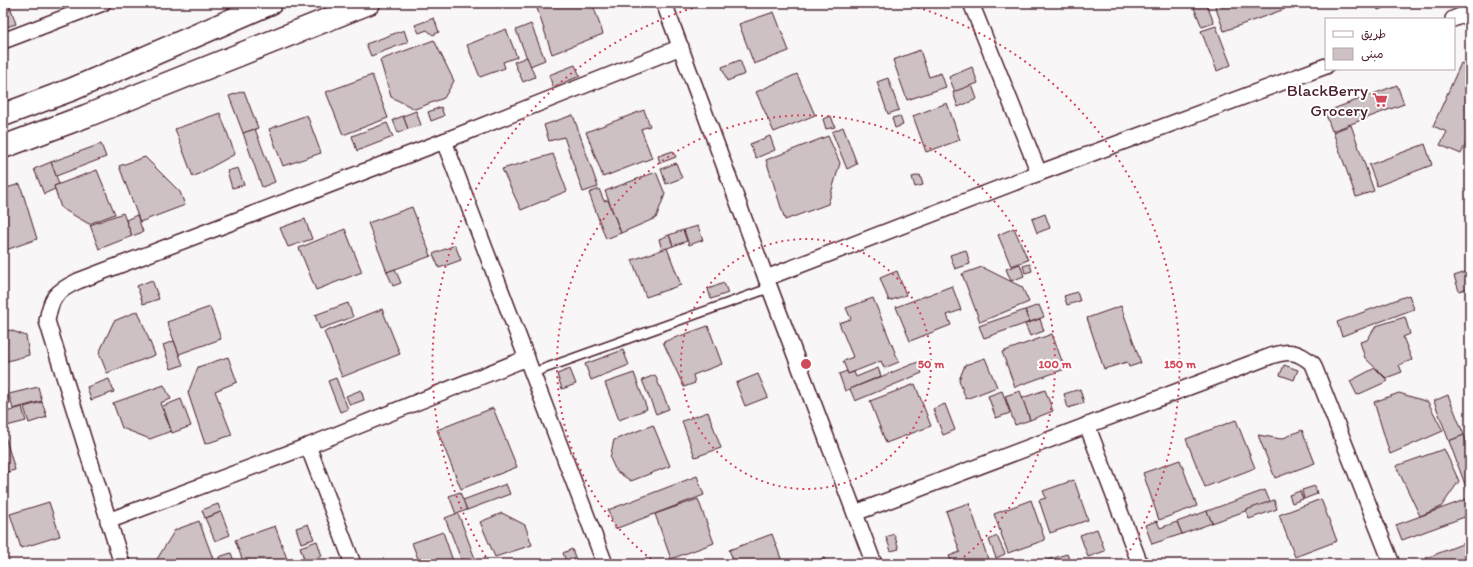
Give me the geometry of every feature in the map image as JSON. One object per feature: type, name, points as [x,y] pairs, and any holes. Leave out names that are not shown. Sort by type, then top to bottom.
[{"type":"main road","points":[[3,115],[73,90],[271,3]]},
{"type":"main road","points":[[3,147],[369,3]]},
{"type":"main road","points":[[3,102],[48,93],[73,90]]},
{"type":"main road","points":[[3,153],[48,130]]},
{"type":"street","points":[[3,41],[103,3]]},
{"type":"street","points":[[664,3],[874,564]]},
{"type":"street","points":[[971,3],[1039,173]]},
{"type":"street","points":[[1455,18],[1470,12]]},
{"type":"street","points":[[122,564],[47,321],[50,303],[61,289],[78,281],[444,141],[681,47]]},
{"type":"street","points":[[768,283],[1039,173],[1325,66]]},
{"type":"street","points":[[444,141],[605,564]]},
{"type":"street","points":[[855,513],[1270,356],[1286,352],[1301,354],[1313,364],[1320,378],[1392,564]]},
{"type":"street","points":[[108,521],[308,446],[527,358]]},
{"type":"street","points":[[1087,425],[1140,564]]},
{"type":"street","points":[[308,446],[353,564]]},
{"type":"lane","points":[[532,373],[768,283]]},
{"type":"building","points":[[3,3],[9,3],[11,9],[3,12]]},
{"type":"building","points":[[543,3],[588,3],[593,5],[603,34],[552,54],[536,5]]},
{"type":"building","points":[[1192,3],[1206,3],[1214,23],[1202,27]]},
{"type":"building","points":[[1214,3],[1283,3],[1285,9],[1224,31]]},
{"type":"building","points":[[1375,3],[1393,3],[1393,4],[1378,10]]},
{"type":"building","points":[[11,9],[16,24],[3,28],[3,12]]},
{"type":"building","points":[[774,12],[789,51],[754,64],[739,24]]},
{"type":"building","points":[[434,18],[439,32],[433,35],[427,30],[419,33],[415,25]]},
{"type":"building","points":[[531,24],[545,60],[530,66],[516,30]]},
{"type":"building","points":[[1216,26],[1231,65],[1217,71],[1201,31]]},
{"type":"building","points":[[506,29],[517,57],[503,62],[505,68],[480,77],[467,45]]},
{"type":"building","points":[[404,30],[408,42],[371,56],[366,44]]},
{"type":"building","points":[[434,40],[454,81],[444,98],[415,109],[391,97],[380,60]]},
{"type":"building","points":[[920,50],[929,77],[941,73],[946,87],[907,100],[893,60]]},
{"type":"building","points":[[527,57],[535,77],[523,82],[514,62]]},
{"type":"building","points":[[740,60],[745,74],[727,81],[722,67]]},
{"type":"building","points":[[1461,63],[1470,66],[1470,140],[1468,139],[1461,154],[1440,145],[1447,132],[1433,126]]},
{"type":"building","points":[[575,65],[580,76],[553,87],[549,75]]},
{"type":"building","points":[[972,67],[978,83],[955,92],[949,77]]},
{"type":"building","points":[[797,74],[815,115],[774,132],[756,92]]},
{"type":"building","points":[[372,75],[388,118],[343,135],[326,92]]},
{"type":"building","points":[[888,78],[899,110],[888,114],[877,82]]},
{"type":"building","points":[[972,85],[977,99],[958,107],[953,92]]},
{"type":"building","points":[[1397,85],[1404,104],[1332,131],[1325,112]]},
{"type":"building","points":[[244,91],[258,128],[243,133],[229,96]]},
{"type":"building","points":[[947,103],[960,140],[926,152],[913,116]]},
{"type":"building","points":[[441,107],[444,116],[431,121],[428,112]]},
{"type":"building","points":[[644,110],[650,126],[641,129],[652,158],[603,177],[586,132]]},
{"type":"building","points":[[416,111],[421,125],[408,129],[403,116]]},
{"type":"building","points":[[220,113],[235,154],[193,177],[175,129]]},
{"type":"building","points":[[307,115],[321,153],[283,166],[269,129]]},
{"type":"building","points":[[573,115],[598,187],[583,192],[564,137],[549,141],[544,125]]},
{"type":"building","points":[[403,116],[408,129],[398,133],[393,120]]},
{"type":"building","points":[[831,116],[835,127],[826,129],[823,119]]},
{"type":"building","points":[[900,116],[903,125],[895,128],[892,118]]},
{"type":"building","points":[[387,123],[393,137],[357,151],[352,136]]},
{"type":"building","points":[[1351,125],[1374,191],[1356,197],[1333,132]]},
{"type":"building","points":[[843,127],[857,164],[847,169],[832,132]]},
{"type":"building","points":[[255,129],[275,182],[262,187],[243,133]]},
{"type":"building","points":[[770,136],[775,150],[756,158],[750,144]]},
{"type":"building","points":[[828,136],[840,163],[828,204],[785,220],[766,160]]},
{"type":"building","points":[[101,144],[106,157],[56,176],[51,162]]},
{"type":"building","points":[[1425,144],[1432,165],[1377,186],[1369,165]]},
{"type":"building","points":[[673,151],[676,157],[660,163],[658,156]]},
{"type":"building","points":[[553,154],[567,191],[521,210],[502,169]]},
{"type":"building","points":[[145,157],[180,192],[185,205],[140,222],[119,166]]},
{"type":"building","points":[[51,162],[59,184],[54,186],[55,189],[44,194],[34,169]]},
{"type":"building","points":[[676,163],[682,178],[666,184],[661,169]]},
{"type":"building","points":[[238,168],[244,185],[232,188],[227,171]]},
{"type":"building","points":[[97,170],[115,214],[89,224],[61,208],[54,186]]},
{"type":"building","points":[[656,172],[665,194],[656,218],[621,233],[605,191]]},
{"type":"building","points":[[920,175],[923,185],[915,187],[912,177]]},
{"type":"building","points":[[20,184],[37,239],[3,251],[3,189]]},
{"type":"building","points":[[599,189],[604,201],[608,200],[621,233],[606,239],[589,193]]},
{"type":"building","points":[[412,207],[431,256],[387,272],[368,223]]},
{"type":"building","points":[[123,213],[132,236],[99,249],[90,225]]},
{"type":"building","points":[[1045,214],[1050,228],[1037,233],[1032,219]]},
{"type":"building","points":[[137,215],[143,232],[132,236],[126,220]]},
{"type":"building","points":[[305,219],[312,239],[288,247],[280,228]]},
{"type":"building","points":[[698,226],[703,240],[689,245],[684,230]]},
{"type":"building","points":[[1014,228],[1028,260],[1011,266],[998,235]]},
{"type":"building","points":[[345,229],[362,272],[316,290],[299,248]]},
{"type":"building","points":[[683,230],[687,241],[673,246],[669,235]]},
{"type":"building","points":[[669,235],[673,246],[662,250],[659,239]]},
{"type":"building","points":[[455,245],[461,260],[439,268],[433,254]]},
{"type":"building","points":[[667,248],[681,285],[646,297],[632,260]]},
{"type":"building","points":[[966,250],[970,264],[955,269],[950,255]]},
{"type":"building","points":[[1020,264],[1024,276],[1011,281],[1006,269]]},
{"type":"building","points":[[1030,264],[1032,271],[1025,273],[1023,266]]},
{"type":"building","points":[[982,267],[1022,287],[1029,302],[980,322],[962,274]]},
{"type":"building","points":[[395,269],[401,283],[393,286],[387,272]]},
{"type":"building","points":[[897,271],[906,295],[889,301],[880,278]]},
{"type":"building","points":[[1466,272],[1470,287],[1459,291],[1454,276]]},
{"type":"building","points":[[152,280],[159,299],[143,304],[137,286]]},
{"type":"building","points":[[724,283],[728,293],[711,299],[708,289]]},
{"type":"building","points":[[952,286],[961,310],[947,315],[951,325],[910,341],[896,307]]},
{"type":"building","points":[[1077,292],[1080,301],[1067,305],[1064,296]]},
{"type":"building","points":[[1409,295],[1414,309],[1342,336],[1337,322]]},
{"type":"building","points":[[873,298],[899,362],[884,368],[881,361],[848,374],[843,361],[853,357],[839,323],[851,319],[846,308]]},
{"type":"building","points":[[348,303],[353,317],[320,329],[315,315]]},
{"type":"building","points":[[1039,305],[1044,317],[1030,322],[1025,310]]},
{"type":"building","points":[[1121,306],[1141,363],[1129,367],[1127,362],[1104,369],[1087,318]]},
{"type":"building","points":[[210,307],[221,339],[179,354],[167,322]]},
{"type":"building","points":[[382,309],[400,354],[342,377],[324,332]]},
{"type":"building","points":[[1025,310],[1030,322],[984,338],[979,326]]},
{"type":"building","points":[[138,311],[155,355],[107,373],[99,353],[114,321]]},
{"type":"building","points":[[1405,317],[1410,334],[1403,337],[1412,360],[1399,365],[1402,372],[1386,378],[1365,358],[1360,342],[1367,340],[1376,326]]},
{"type":"building","points":[[1040,319],[1044,331],[1030,336],[1025,324]]},
{"type":"building","points":[[708,326],[722,364],[693,375],[695,383],[684,387],[663,342]]},
{"type":"building","points":[[10,330],[26,336],[29,355],[4,362],[3,333]]},
{"type":"building","points":[[1052,334],[1065,369],[1015,387],[1002,352]]},
{"type":"building","points":[[174,341],[183,365],[171,369],[163,345]]},
{"type":"building","points":[[623,350],[629,365],[591,380],[585,364]]},
{"type":"building","points":[[228,357],[237,382],[215,391],[232,435],[205,444],[188,393],[198,367]]},
{"type":"building","points":[[985,358],[997,387],[966,399],[959,380],[965,365]]},
{"type":"building","points":[[918,362],[922,373],[855,401],[850,389]]},
{"type":"building","points":[[1284,365],[1298,370],[1294,380],[1280,375]]},
{"type":"building","points":[[878,368],[881,376],[845,391],[839,374],[847,371],[848,374],[854,372],[856,377]]},
{"type":"building","points":[[1375,368],[1388,381],[1357,395],[1350,381]]},
{"type":"building","points":[[570,369],[576,384],[562,389],[557,374]]},
{"type":"building","points":[[634,373],[647,409],[619,420],[605,383]]},
{"type":"building","points":[[758,374],[768,397],[745,406],[736,383]]},
{"type":"building","points":[[655,375],[669,409],[656,414],[642,380]]},
{"type":"building","points":[[336,378],[348,409],[340,412],[328,381]]},
{"type":"building","points":[[109,379],[114,392],[91,400],[87,387]]},
{"type":"building","points":[[3,380],[10,403],[3,405]]},
{"type":"building","points":[[915,384],[931,426],[886,443],[870,401]]},
{"type":"building","points":[[164,385],[171,399],[160,403],[171,431],[150,439],[122,428],[113,403]]},
{"type":"building","points":[[38,387],[42,401],[13,409],[9,394]]},
{"type":"building","points":[[1080,389],[1084,403],[1068,408],[1064,394]]},
{"type":"building","points":[[361,390],[364,400],[350,405],[346,396]]},
{"type":"building","points":[[1045,390],[1053,411],[1030,420],[1022,398]]},
{"type":"building","points":[[1002,391],[1010,413],[996,418],[988,396]]},
{"type":"building","points":[[1020,391],[1030,420],[1015,425],[1005,396]]},
{"type":"building","points":[[1399,393],[1428,402],[1443,431],[1390,454],[1374,402]]},
{"type":"building","points":[[1448,395],[1464,435],[1449,441],[1434,401]]},
{"type":"building","points":[[181,399],[191,426],[172,433],[163,406]]},
{"type":"building","points":[[42,402],[47,417],[29,423],[24,407]]},
{"type":"building","points":[[945,404],[955,430],[943,435],[933,409]]},
{"type":"building","points":[[22,407],[26,421],[3,427],[3,413]]},
{"type":"building","points":[[493,408],[517,467],[461,489],[437,430]]},
{"type":"building","points":[[708,412],[721,448],[695,457],[682,421]]},
{"type":"building","points":[[1236,420],[1255,468],[1205,487],[1186,439]]},
{"type":"building","points":[[653,425],[670,466],[631,481],[616,471],[610,458],[614,440]]},
{"type":"building","points":[[3,429],[15,470],[3,473]]},
{"type":"building","points":[[1302,430],[1315,463],[1275,478],[1258,435],[1281,439]]},
{"type":"building","points":[[1464,435],[1470,452],[1470,498],[1449,441]]},
{"type":"building","points":[[1444,449],[1459,481],[1441,507],[1420,516],[1396,466]]},
{"type":"building","points":[[1180,460],[1197,506],[1159,520],[1143,473]]},
{"type":"building","points":[[697,476],[704,495],[615,529],[608,510]]},
{"type":"building","points":[[1074,480],[1088,520],[1050,533],[1039,500],[1046,498],[1043,491]]},
{"type":"building","points":[[506,484],[510,494],[467,510],[463,500]]},
{"type":"building","points":[[1315,486],[1317,494],[1304,499],[1302,490]]},
{"type":"building","points":[[1265,490],[1270,502],[1212,523],[1207,511]]},
{"type":"building","points":[[1300,491],[1303,499],[1292,503],[1289,495]]},
{"type":"building","points":[[460,492],[467,510],[456,514],[449,496]]},
{"type":"building","points":[[1470,498],[1470,515],[1402,540],[1396,525]]},
{"type":"building","points":[[698,499],[714,543],[671,559],[655,514]]},
{"type":"building","points":[[1321,499],[1337,541],[1295,557],[1279,515]]},
{"type":"building","points":[[1031,500],[1045,540],[1008,553],[994,514]]},
{"type":"building","points":[[1274,500],[1277,509],[1249,519],[1246,510]]},
{"type":"building","points":[[49,502],[60,536],[21,548],[10,514]]},
{"type":"building","points":[[969,503],[989,562],[984,564],[952,564],[949,556],[960,552],[946,511]]},
{"type":"building","points":[[218,504],[221,512],[205,518],[202,510]]},
{"type":"building","points":[[1207,511],[1212,523],[1182,534],[1177,522]]},
{"type":"building","points":[[221,512],[230,535],[215,541],[205,518]]},
{"type":"building","points":[[458,513],[477,564],[463,564],[445,518]]},
{"type":"building","points":[[502,513],[525,525],[532,545],[495,557],[480,522]]},
{"type":"building","points":[[199,521],[215,564],[154,564],[175,530]]},
{"type":"building","points":[[1157,521],[1160,528],[1177,522],[1182,534],[1152,544],[1145,525]]},
{"type":"building","points":[[308,524],[314,539],[301,543],[296,528]]},
{"type":"building","points":[[275,526],[287,559],[272,564],[244,564],[235,540]]},
{"type":"building","points":[[1097,529],[1105,551],[1088,557],[1080,535]]},
{"type":"building","points":[[443,532],[454,564],[420,564],[412,543]]},
{"type":"building","points":[[772,534],[783,564],[735,564],[729,550]]},
{"type":"building","points":[[894,534],[899,549],[891,551],[886,537]]},
{"type":"building","points":[[997,536],[1005,554],[996,558],[989,540]]},
{"type":"building","points":[[317,541],[322,556],[305,562],[300,547]]},
{"type":"building","points":[[1470,541],[1470,564],[1429,564],[1426,558]]},
{"type":"building","points":[[572,549],[576,560],[567,564],[563,553]]},
{"type":"building","points":[[231,553],[235,564],[221,564],[219,557]]},
{"type":"building","points":[[1067,554],[1071,564],[1045,564],[1044,561]]},
{"type":"building","points":[[824,558],[826,564],[812,564],[812,562]]},
{"type":"place","name":"BlackBerry Grocery","points":[[1380,100]]}]
